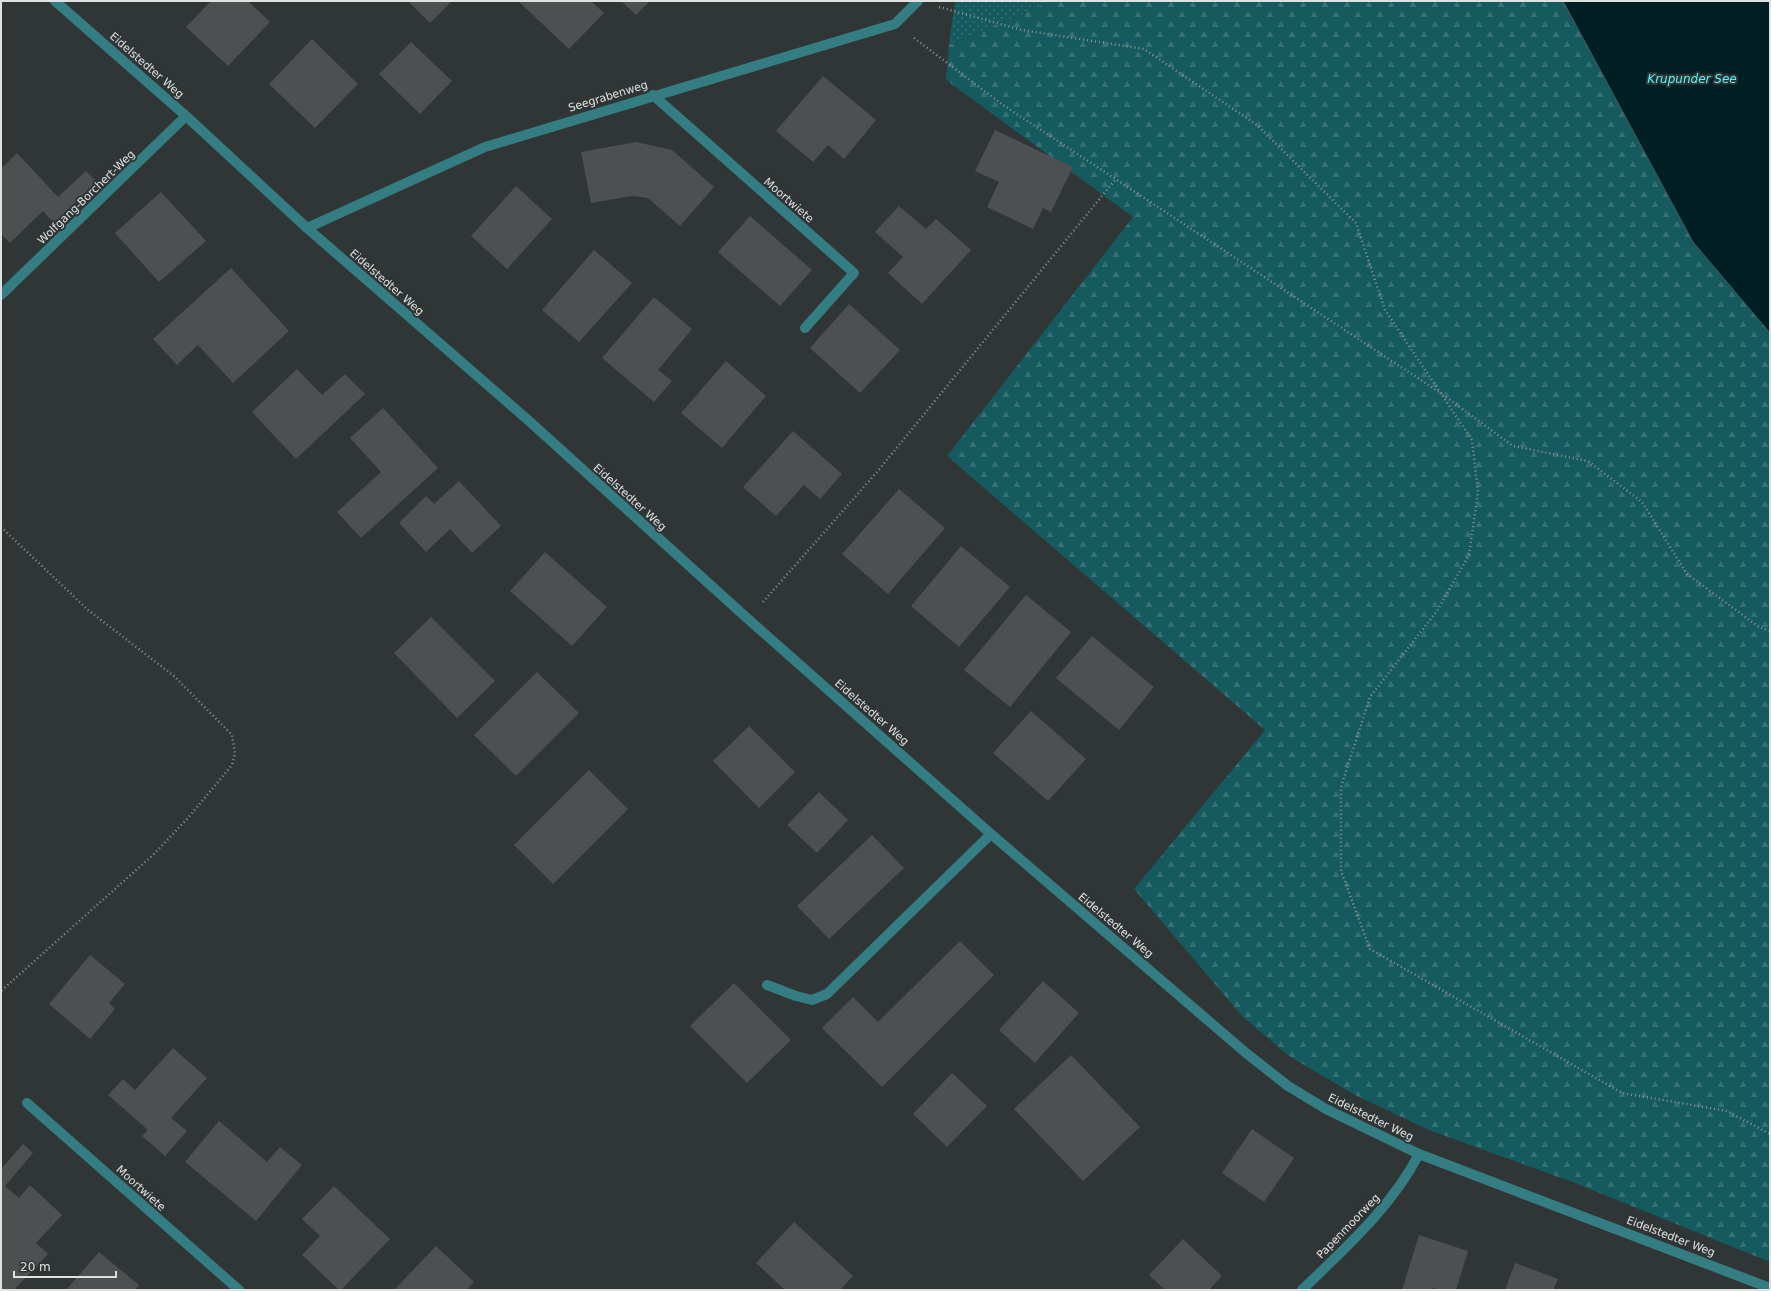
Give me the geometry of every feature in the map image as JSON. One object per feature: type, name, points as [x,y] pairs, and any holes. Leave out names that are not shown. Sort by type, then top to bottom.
[{"type":"street","name":"Eidelstedter Weg","points":[[55,1],[186,116],[307,228],[528,420],[748,619],[991,834],[1246,1053],[1288,1086],[1326,1109],[1420,1154],[1770,1288]]},
{"type":"street","name":"Seegrabenweg","points":[[307,228],[486,147],[895,24],[918,1]]},
{"type":"street","name":"Moortwiete","points":[[653,96],[854,273],[805,328]]},
{"type":"street","name":"Wolfgang-Borchert-Weg","points":[[1,294],[186,116]]},
{"type":"street","points":[[767,985],[796,996],[812,1000],[827,994],[991,834]]},
{"type":"street","name":"Moortwiete","points":[[27,1103],[239,1290]]},
{"type":"street","name":"Papenmoorweg","points":[[1302,1290],[1379,1214],[1409,1175],[1420,1154]]},
{"type":"path","points":[[918,1],[1022,30],[1144,50],[1257,125],[1356,223],[1385,310],[1472,440],[1478,492],[1469,556],[1437,611],[1370,698],[1342,787],[1342,871],[1370,948],[1622,1093],[1727,1111],[1770,1134]]},
{"type":"path","points":[[895,24],[1003,104],[1114,180],[1443,395],[1513,446],[1588,461],[1642,502],[1687,574],[1759,627],[1770,631]]},
{"type":"path","points":[[748,619],[877,472],[1114,180]]},
{"type":"path","points":[[1,527],[88,610],[174,676],[232,735],[235,753],[232,764],[188,818],[154,854],[1,991]]},
{"type":"green space","points":[[955,1],[1052,1],[949,45]]},
{"type":"green space","points":[[1052,1],[1563,1],[1693,242],[1770,333],[1770,1262],[1575,1183],[1429,1130],[1355,1095],[1289,1056],[1243,1017],[1134,889],[1265,730],[947,456],[1133,217],[946,80],[949,45]]},
{"type":"water","name":"Krupunder See","points":[[1563,1],[1770,1],[1770,333],[1693,242]]},
{"type":"building","points":[[211,1],[248,1],[270,22],[228,66],[186,27]]},
{"type":"building","points":[[408,1],[452,1],[430,23]]},
{"type":"building","points":[[518,1],[591,1],[604,13],[569,49]]},
{"type":"building","points":[[621,1],[650,1],[636,15]]},
{"type":"building","points":[[312,39],[358,84],[315,128],[269,84]]},
{"type":"building","points":[[411,42],[452,81],[420,114],[379,74]]},
{"type":"building","points":[[823,76],[876,120],[844,159],[828,145],[813,162],[776,131]]},
{"type":"building","points":[[995,130],[1073,167],[1051,212],[1043,208],[1033,229],[987,207],[999,182],[975,171]]},
{"type":"building","points":[[636,142],[672,150],[714,187],[680,226],[648,198],[632,196],[591,203],[581,152]]},
{"type":"building","points":[[17,153],[58,197],[86,171],[97,182],[54,223],[43,211],[10,243],[1,234],[1,169]]},
{"type":"building","points":[[516,186],[552,219],[507,269],[471,236]]},
{"type":"building","points":[[161,192],[206,241],[159,282],[115,233]]},
{"type":"building","points":[[899,206],[926,229],[936,219],[971,250],[922,304],[888,273],[903,257],[875,232]]},
{"type":"building","points":[[750,216],[812,270],[780,306],[718,252]]},
{"type":"building","points":[[594,250],[632,283],[579,342],[542,310]]},
{"type":"building","points":[[231,268],[289,331],[233,383],[198,345],[177,365],[153,339]]},
{"type":"building","points":[[654,297],[692,329],[658,370],[672,381],[654,402],[602,358]]},
{"type":"building","points":[[849,304],[900,350],[860,393],[810,348]]},
{"type":"building","points":[[726,361],[766,396],[722,448],[681,413]]},
{"type":"building","points":[[297,369],[322,395],[345,374],[365,394],[296,459],[252,412]]},
{"type":"building","points":[[383,408],[438,468],[361,538],[337,512],[381,472],[350,438]]},
{"type":"building","points":[[793,431],[842,474],[820,499],[804,485],[776,516],[743,487]]},
{"type":"building","points":[[459,481],[501,526],[472,553],[450,529],[426,552],[399,523],[426,496],[434,504]]},
{"type":"building","points":[[899,489],[945,528],[888,594],[842,554]]},
{"type":"building","points":[[961,546],[1010,587],[959,647],[911,606]]},
{"type":"building","points":[[545,552],[607,607],[572,646],[510,591]]},
{"type":"building","points":[[1026,595],[1071,632],[1010,707],[964,670]]},
{"type":"building","points":[[431,617],[495,681],[457,718],[394,653]]},
{"type":"building","points":[[1092,636],[1154,687],[1119,730],[1056,678]]},
{"type":"building","points":[[537,672],[579,713],[516,776],[474,735]]},
{"type":"building","points":[[1031,711],[1086,759],[1048,801],[993,753]]},
{"type":"building","points":[[749,726],[795,772],[759,808],[713,761]]},
{"type":"building","points":[[589,770],[628,809],[553,884],[514,845]]},
{"type":"building","points":[[819,792],[848,820],[817,853],[787,825]]},
{"type":"building","points":[[872,835],[904,868],[829,939],[797,906]]},
{"type":"building","points":[[960,941],[994,975],[882,1087],[822,1028],[853,997],[878,1022]]},
{"type":"building","points":[[90,955],[125,984],[109,1003],[115,1009],[90,1039],[49,1004]]},
{"type":"building","points":[[1043,981],[1079,1013],[1035,1063],[999,1030]]},
{"type":"building","points":[[734,983],[791,1040],[747,1083],[690,1026]]},
{"type":"building","points":[[173,1048],[207,1078],[171,1118],[187,1131],[165,1156],[142,1136],[148,1130],[108,1095],[123,1079],[135,1090]]},
{"type":"building","points":[[1071,1055],[1140,1127],[1083,1181],[1014,1109]]},
{"type":"building","points":[[952,1073],[987,1106],[947,1147],[913,1114]]},
{"type":"building","points":[[219,1121],[267,1162],[280,1147],[302,1165],[256,1221],[185,1162]]},
{"type":"building","points":[[1252,1129],[1294,1158],[1264,1202],[1222,1173]]},
{"type":"building","points":[[23,1144],[33,1153],[5,1186],[19,1198],[30,1185],[62,1215],[36,1243],[48,1254],[14,1290],[1,1290],[1,1169]]},
{"type":"building","points":[[334,1186],[390,1239],[341,1290],[339,1290],[302,1255],[320,1236],[302,1219]]},
{"type":"building","points":[[794,1222],[853,1276],[840,1290],[785,1290],[756,1263]]},
{"type":"building","points":[[1419,1235],[1468,1251],[1456,1290],[1440,1290],[1432,1288],[1432,1290],[1402,1290]]},
{"type":"building","points":[[1183,1239],[1222,1276],[1209,1290],[1165,1290],[1149,1275]]},
{"type":"building","points":[[436,1246],[474,1282],[467,1290],[394,1290]]},
{"type":"building","points":[[99,1252],[139,1285],[135,1290],[66,1290]]},
{"type":"building","points":[[1515,1263],[1558,1279],[1553,1290],[1505,1290]]}]
